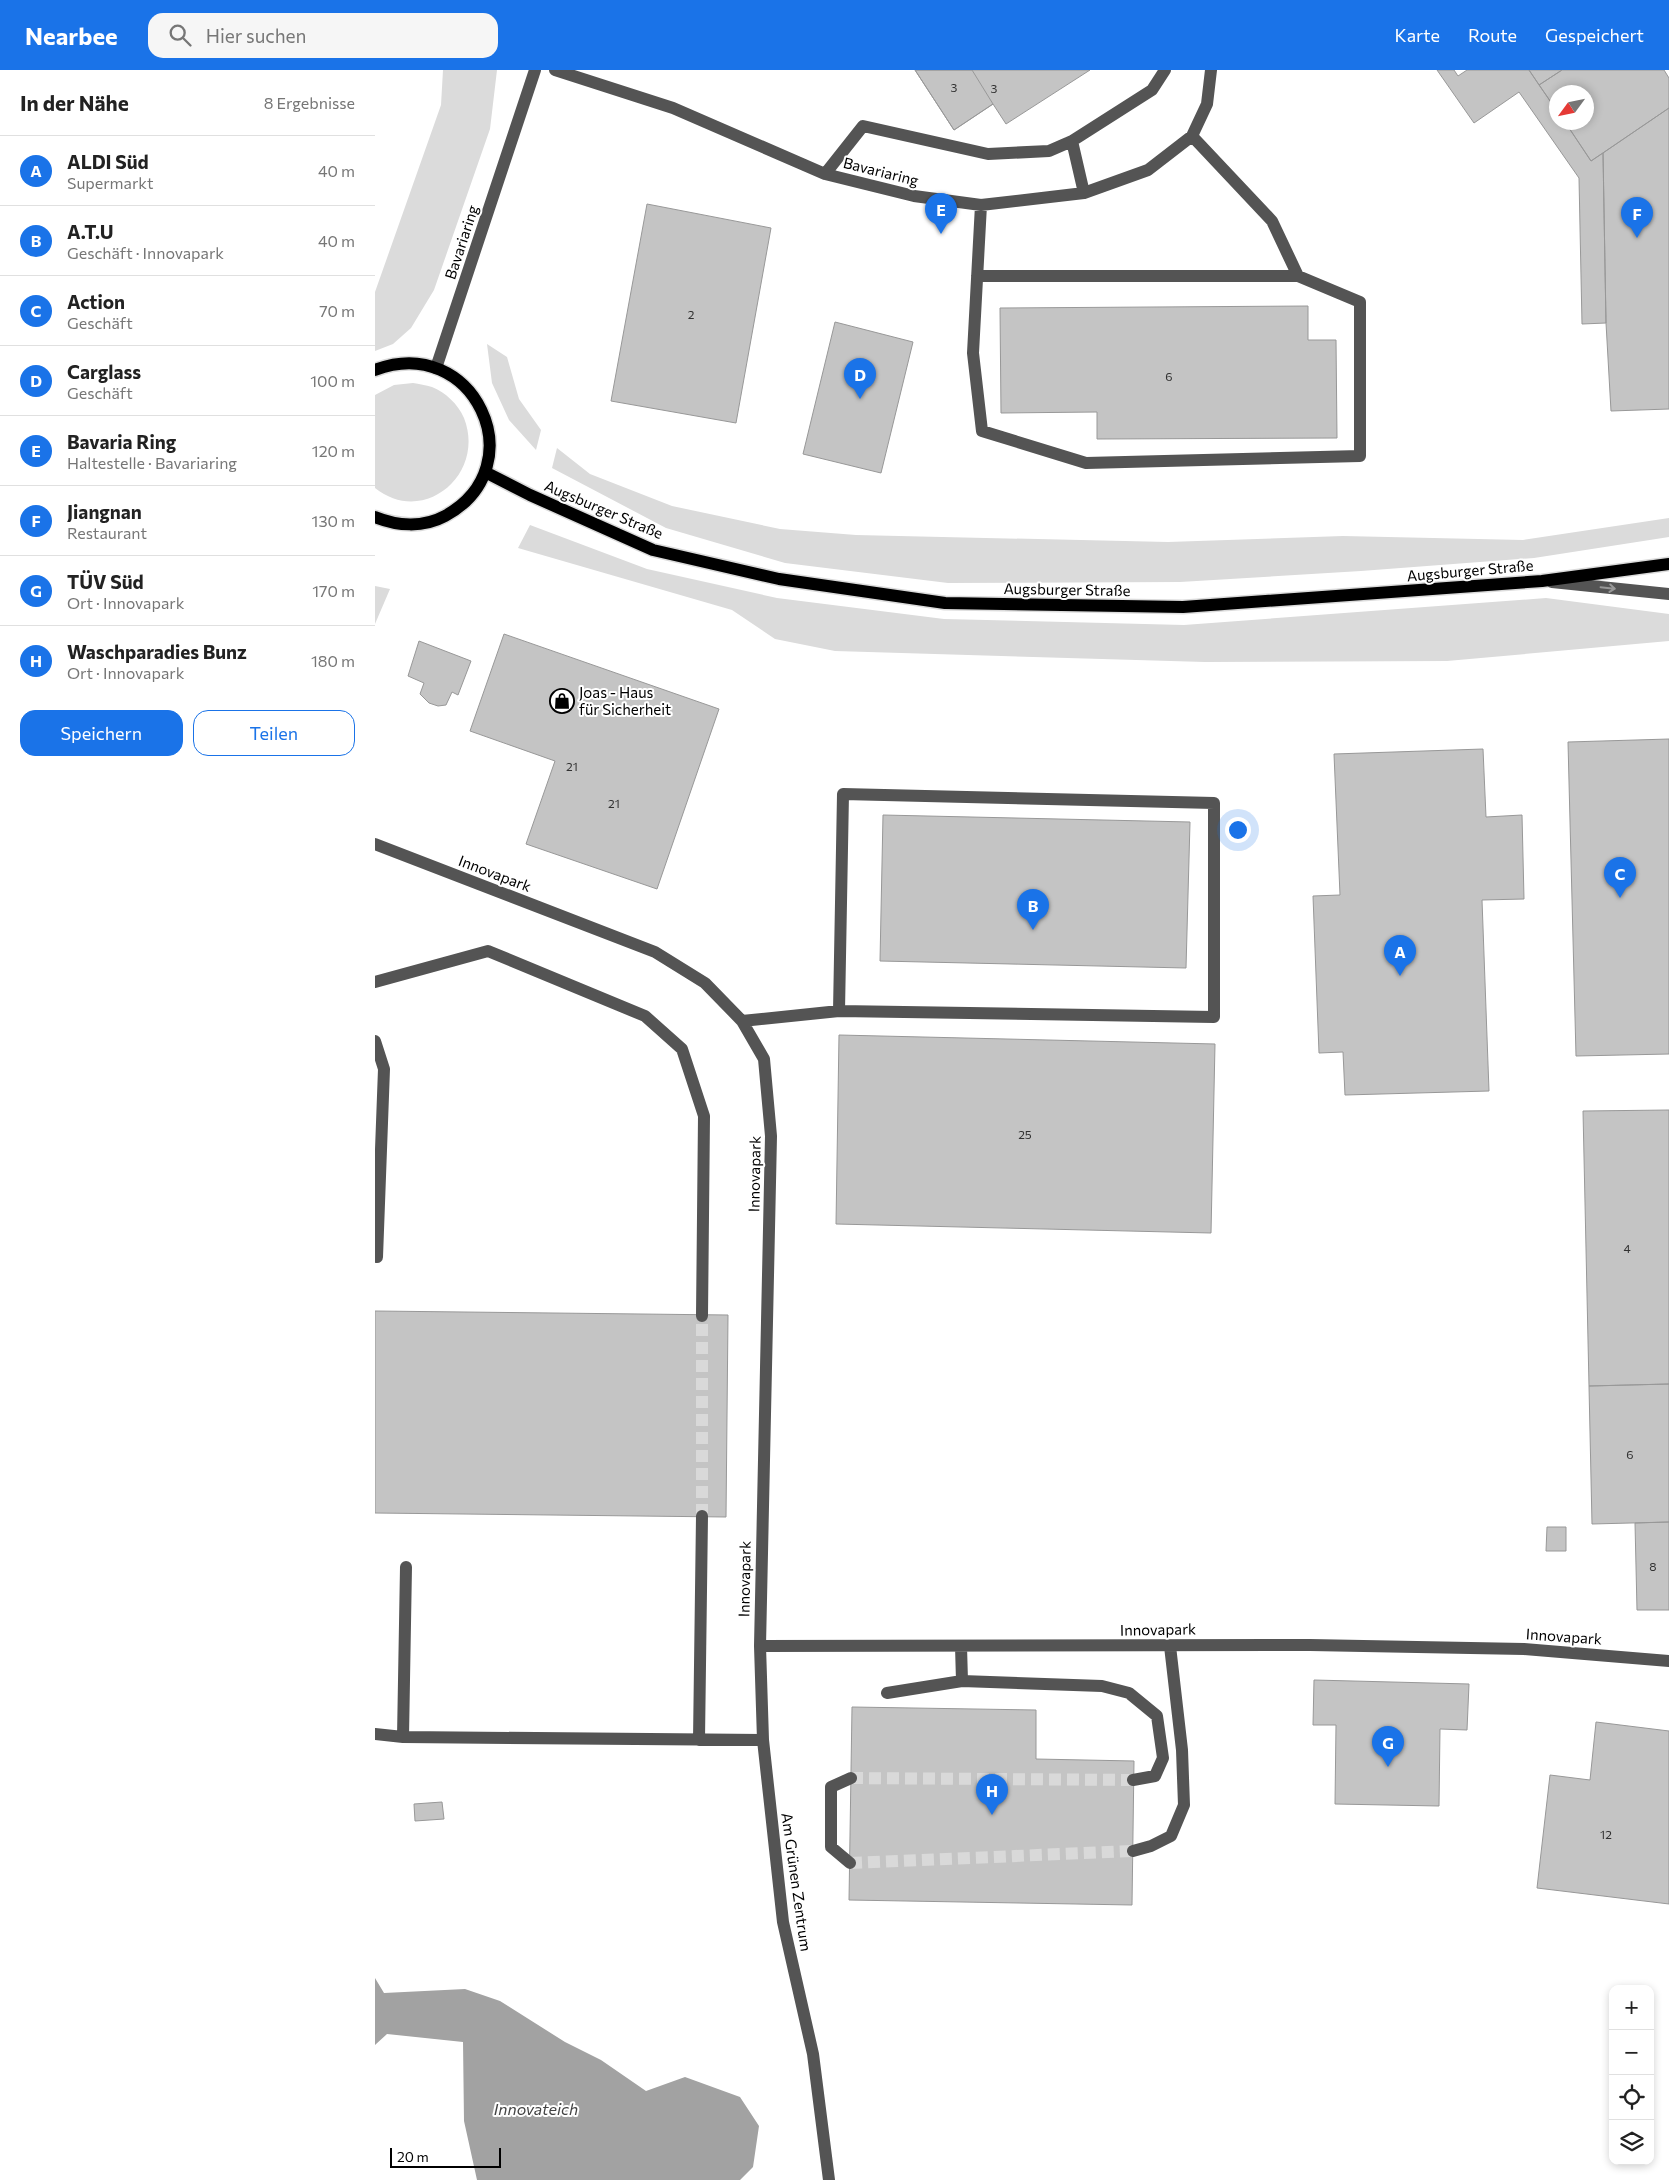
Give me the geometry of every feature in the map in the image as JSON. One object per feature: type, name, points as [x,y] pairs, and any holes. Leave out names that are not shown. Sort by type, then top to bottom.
[{"type":"main road","points":[[375,370],[388,365],[420,364],[436,368],[455,377],[471,392],[483,410],[489,430],[490,451],[485,472],[478,487],[468,500],[440,518],[424,524],[408,525],[375,518]]},
{"type":"main road","name":"Augsburger Straße","points":[[485,472],[530,496],[653,550],[779,579],[945,603],[1183,607],[1542,581],[1669,564]]},
{"type":"street","name":"Bavariaring","points":[[436,368],[535,70]]},
{"type":"street","name":"Bavariaring","points":[[555,70],[673,108],[825,174],[914,196],[981,205],[1084,193],[1148,170],[1192,136],[1207,104],[1211,70]]},
{"type":"street","points":[[825,174],[863,126],[988,154],[1049,152],[1072,141],[1152,90],[1165,70]]},
{"type":"street","points":[[1192,136],[1272,221],[1298,276]]},
{"type":"street","points":[[1072,141],[1084,193]]},
{"type":"street","points":[[977,276],[1298,276],[1360,302],[1360,456],[1086,463],[982,431],[973,353],[977,276],[981,205]]},
{"type":"street","points":[[1542,581],[1669,594]]},
{"type":"street","points":[[742,1021],[839,1011],[1214,1017],[1214,802],[843,794],[839,1011]]},
{"type":"street","name":"Innovapark","points":[[375,844],[655,952],[705,983],[742,1021],[764,1059],[771,1136],[759,1646],[1310,1645],[1524,1649],[1669,1661]]},
{"type":"street","points":[[375,982],[488,951],[645,1016],[682,1049],[704,1116],[702,1316]]},
{"type":"street","points":[[375,1042],[384,1069],[377,1257]]},
{"type":"street","points":[[699,1740],[702,1516]]},
{"type":"street","points":[[403,1737],[406,1567]]},
{"type":"street","name":"Am Grünen Zentrum","points":[[759,1646],[763,1740],[783,1922],[813,2054],[829,2180]]},
{"type":"street","points":[[961,1646],[962,1681]]},
{"type":"street","points":[[1133,1851],[1151,1846],[1171,1836],[1184,1805],[1183,1750],[1170,1646]]},
{"type":"street","points":[[887,1693],[962,1681],[1102,1686],[1129,1693],[1157,1716],[1163,1758],[1155,1776],[1133,1780]]},
{"type":"street","points":[[375,1734],[403,1737],[763,1740]]},
{"type":"street","points":[[849,1863],[831,1847],[831,1787],[851,1778]]},
{"type":"shaded area","points":[[443,70],[497,70],[490,129],[434,290],[411,328],[393,344],[375,351],[375,292],[441,105]]},
{"type":"shaded area","points":[[487,344],[507,357],[519,399],[541,430],[536,450],[509,420],[492,383]]},
{"type":"shaded area","points":[[413,383],[432,387],[451,399],[464,418],[469,439],[466,458],[458,475],[446,489],[430,498],[413,501],[394,498],[375,488],[375,395],[394,385]]},
{"type":"shaded area","points":[[557,448],[590,474],[672,506],[780,529],[856,535],[1168,542],[1343,536],[1523,540],[1669,518],[1669,537],[1534,558],[1361,571],[1180,582],[948,583],[785,563],[666,528],[552,468]]},
{"type":"shaded area","points":[[530,525],[647,569],[777,598],[944,619],[1184,625],[1546,598],[1669,614],[1669,641],[1447,661],[1205,662],[835,651],[775,639],[732,610],[518,548]]},
{"type":"shaded area","points":[[375,586],[390,589],[375,624]]},
{"type":"water","name":"Innovateich","points":[[375,1978],[384,1993],[465,1989],[500,2001],[565,2042],[601,2060],[646,2091],[685,2077],[740,2097],[759,2126],[753,2167],[740,2180],[477,2180],[464,2121],[463,2042],[387,2034],[375,2045]]},
{"type":"building","points":[[915,70],[1090,70],[1006,124],[993,104],[954,130]]},
{"type":"building","points":[[915,70],[972,70],[993,104],[954,130]]},
{"type":"building","points":[[1437,70],[1454,70],[1458,76],[1467,70],[1529,70],[1549,99],[1549,130],[1570,130],[1591,161],[1603,153],[1606,323],[1582,324],[1579,178],[1519,92],[1474,123]]},
{"type":"building","points":[[1529,70],[1562,70],[1539,85]]},
{"type":"building","points":[[1562,70],[1664,70],[1669,78],[1669,108],[1591,161],[1570,130],[1594,130],[1594,85],[1549,85],[1549,99],[1539,85]]},
{"type":"building","points":[[1669,108],[1669,409],[1611,411],[1606,323],[1603,153]]},
{"type":"building","points":[[647,204],[771,228],[736,423],[611,401]]},
{"type":"building","points":[[1308,306],[1308,340],[1336,340],[1337,438],[1097,439],[1097,412],[1001,413],[1000,308]]},
{"type":"building","points":[[835,322],[913,342],[881,473],[803,454]]},
{"type":"building","points":[[504,634],[719,709],[657,889],[526,844],[555,761],[470,731]]},
{"type":"building","points":[[419,641],[471,661],[458,695],[452,692],[446,705],[438,706],[429,703],[420,694],[424,683],[408,676]]},
{"type":"building","points":[[1669,739],[1669,1054],[1576,1056],[1568,742]]},
{"type":"building","points":[[1483,749],[1486,817],[1522,815],[1524,899],[1482,900],[1489,1091],[1345,1095],[1343,1052],[1319,1053],[1313,896],[1340,895],[1334,754]]},
{"type":"building","points":[[883,815],[1190,822],[1186,968],[880,961]]},
{"type":"building","points":[[839,1035],[1215,1044],[1211,1233],[836,1224]]},
{"type":"building","points":[[1669,1110],[1669,1384],[1589,1386],[1583,1111]]},
{"type":"building","points":[[375,1311],[728,1315],[726,1517],[375,1513]]},
{"type":"building","points":[[1669,1384],[1669,1522],[1592,1524],[1589,1386]]},
{"type":"building","points":[[1669,1522],[1669,1610],[1637,1610],[1635,1523]]},
{"type":"building","points":[[1547,1527],[1566,1527],[1566,1551],[1546,1551]]},
{"type":"building","points":[[1314,1680],[1469,1684],[1467,1730],[1440,1729],[1439,1806],[1335,1804],[1336,1725],[1313,1725]]},
{"type":"building","points":[[852,1707],[1036,1710],[1036,1759],[1134,1761],[1132,1905],[849,1900]]},
{"type":"building","points":[[1596,1722],[1669,1731],[1669,1904],[1537,1888],[1550,1775],[1590,1780]]},
{"type":"building","points":[[442,1802],[444,1819],[415,1821],[414,1804]]},
{"type":"tunnel","points":[[702,1316],[702,1516]]},
{"type":"tunnel","points":[[851,1778],[1133,1780]]},
{"type":"tunnel","points":[[850,1863],[1133,1851]]},
{"type":"place","name":"Bavaria Ring","points":[[941,234]]},
{"type":"place","name":"Jiangnan","points":[[1637,238]]},
{"type":"place","name":"Carglass","points":[[860,399]]},
{"type":"place","name":"Joas - Haus für Sicherheit","points":[[562,701]]},
{"type":"place","name":"Action","points":[[1620,898]]},
{"type":"place","name":"A.T.U","points":[[1033,930]]},
{"type":"place","name":"ALDI Süd","points":[[1400,976]]},
{"type":"place","name":"TÜV Süd","points":[[1388,1767]]},
{"type":"place","name":"Waschparadies Bunz","points":[[992,1815]]}]
